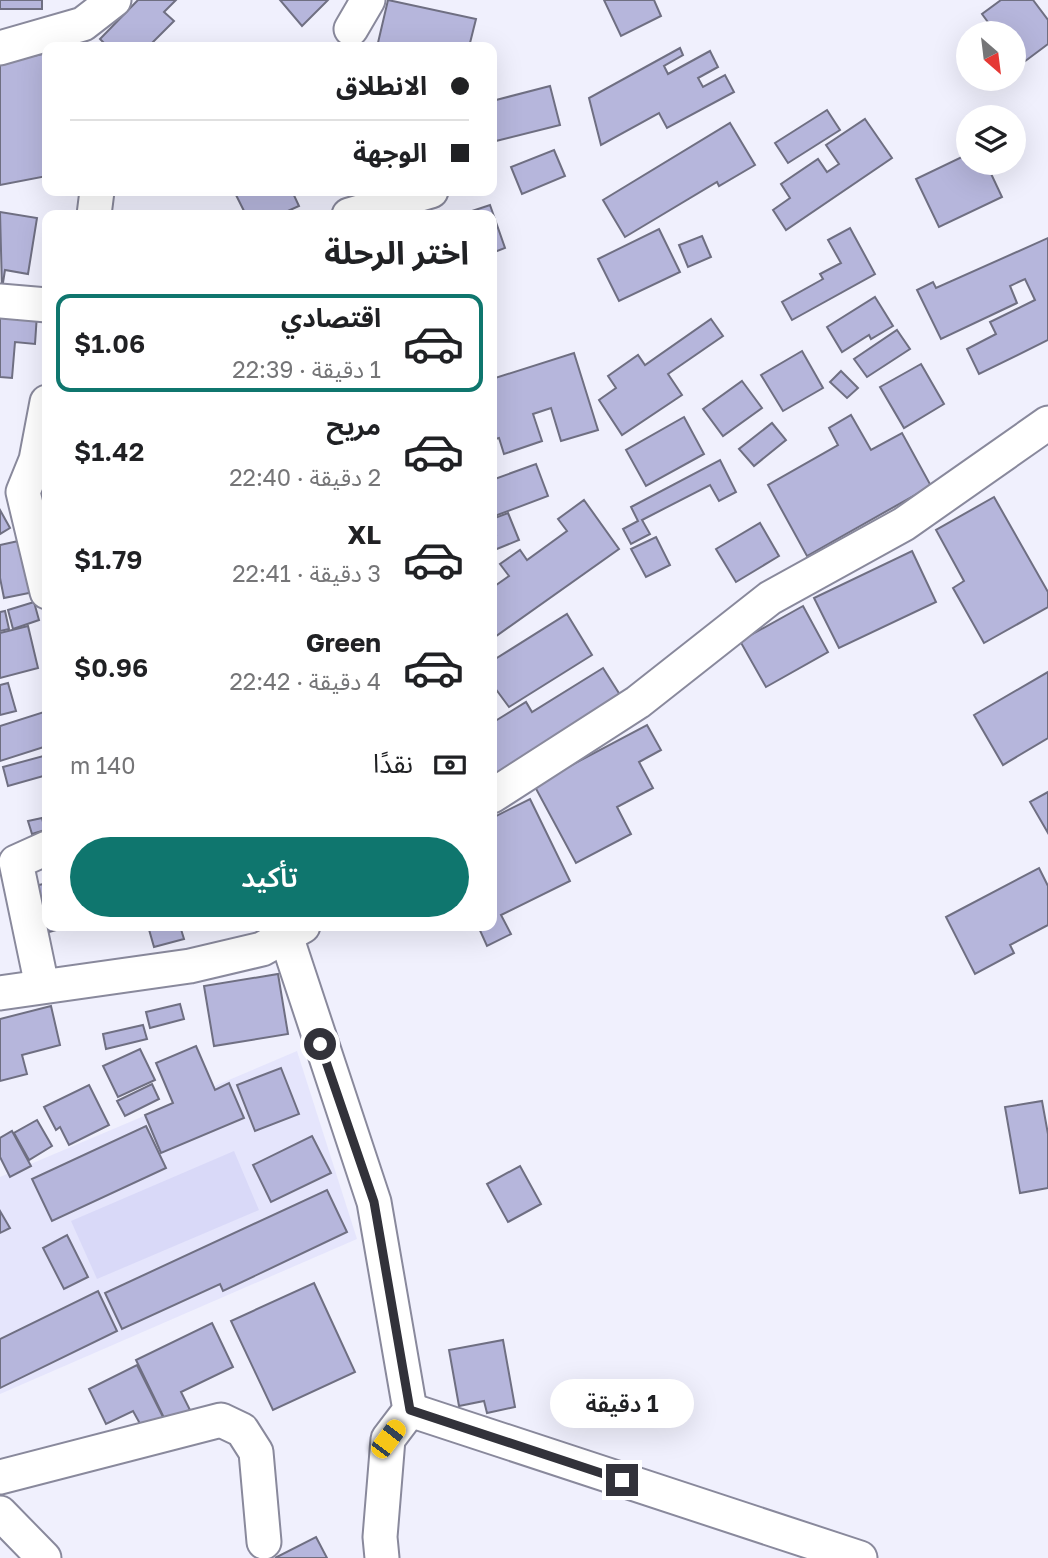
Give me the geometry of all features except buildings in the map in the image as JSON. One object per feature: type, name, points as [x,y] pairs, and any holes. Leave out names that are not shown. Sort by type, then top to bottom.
[{"type":"street","points":[[43,42],[86,36],[114,0]]},
{"type":"street","points":[[351,29],[368,0]]},
{"type":"street","points":[[0,48],[42,42]]},
{"type":"street","points":[[366,210],[414,196]]},
{"type":"street","points":[[0,300],[42,304]]},
{"type":"street","points":[[497,793],[638,702],[706,645],[770,598],[904,524],[1048,423]]},
{"type":"street","points":[[42,428],[36,460],[23,492],[42,571]]},
{"type":"street","points":[[42,850],[16,862],[43,986]]},
{"type":"street","points":[[0,993],[190,966],[253,952],[295,931],[374,1202],[410,1410],[388,1439],[380,1537],[382,1558]]},
{"type":"street","points":[[410,1410],[860,1558]]},
{"type":"street","points":[[0,1477],[221,1420],[242,1430],[256,1452],[264,1542]]},
{"type":"street","points":[[0,1513],[44,1558]]},
{"type":"shaded area","points":[[297,1051],[357,1239],[0,1394],[0,1177]]},
{"type":"shaded area","points":[[234,1151],[259,1210],[97,1279],[71,1221]]},
{"type":"route","points":[[320,1044],[374,1202],[410,1410],[622,1480]]}]
